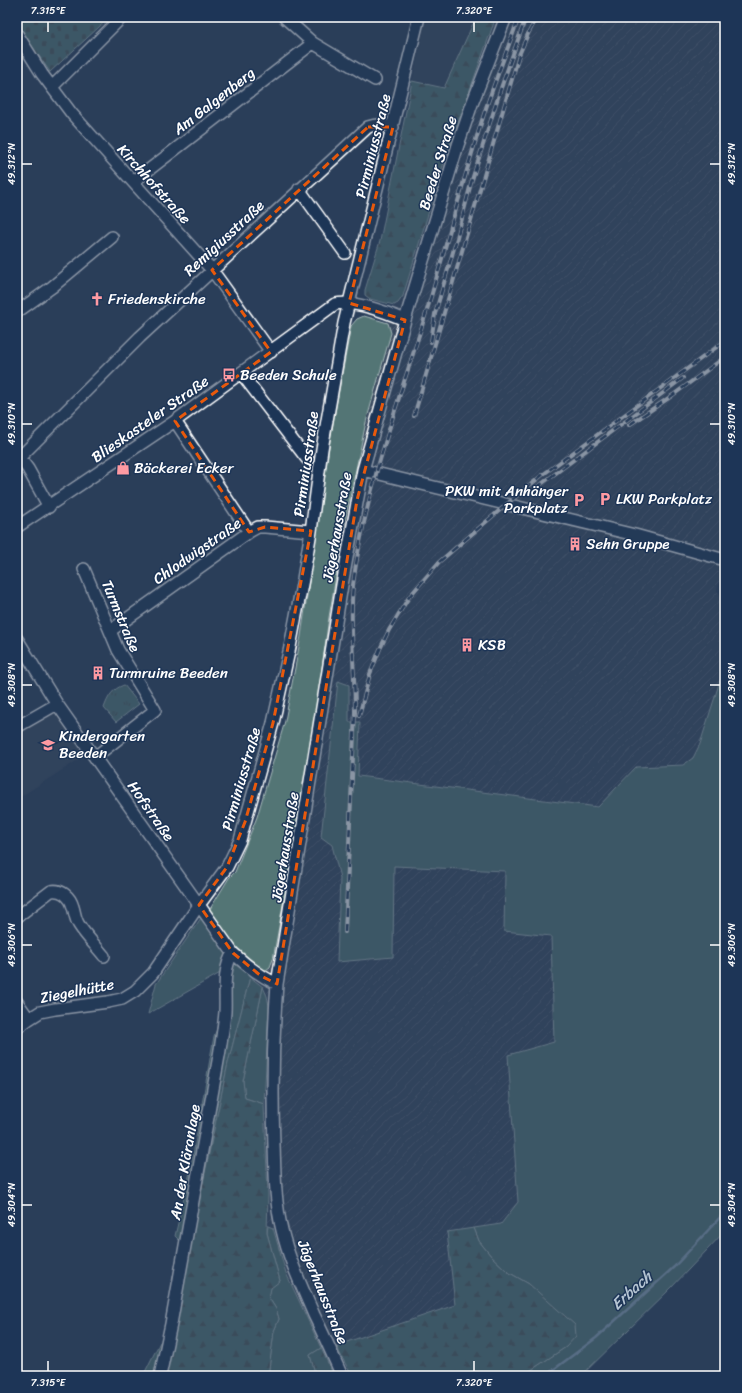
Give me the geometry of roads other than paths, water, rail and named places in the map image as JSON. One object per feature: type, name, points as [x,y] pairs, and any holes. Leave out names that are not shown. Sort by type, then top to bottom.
[{"type":"street","points":[[52,87],[122,17]]},
{"type":"street","points":[[284,17],[313,43],[375,80]]},
{"type":"street","name":"Pirminiusstraße","points":[[198,905],[226,867],[234,853],[245,822],[268,743],[298,611],[338,353],[419,17]]},
{"type":"street","name":"Beeder Straße","points":[[405,320],[458,145],[472,104],[506,17]]},
{"type":"street","name":"Kirchhofstraße","points":[[17,34],[42,74],[77,119],[212,270],[271,352]]},
{"type":"street","name":"Am Galgenberg","points":[[133,182],[313,43]]},
{"type":"street","name":"Remigiusstraße","points":[[18,457],[140,337],[368,127],[381,125],[393,127]]},
{"type":"street","points":[[299,189],[345,253]]},
{"type":"street","points":[[17,312],[52,287],[112,237]]},
{"type":"street","name":"Blieskasteler Straße","points":[[17,527],[176,421],[335,304],[349,303],[367,307],[405,320]]},
{"type":"street","name":"Jägerhausstraße","points":[[342,1376],[295,1271],[282,1229],[276,1184],[272,1092],[274,1033],[277,984],[342,585],[363,470],[405,320]]},
{"type":"street","points":[[241,373],[307,459]]},
{"type":"street","points":[[176,421],[249,532]]},
{"type":"street","points":[[18,457],[49,506]]},
{"type":"street","points":[[363,470],[627,533],[725,560]]},
{"type":"street","name":"Chlodwigstraße","points":[[110,631],[249,532],[265,527],[311,531]]},
{"type":"street","name":"Turmstraße","points":[[84,569],[118,650],[155,710],[95,757]]},
{"type":"street","name":"Hofstraße","points":[[17,639],[57,704],[233,954],[256,973],[277,984]]},
{"type":"street","points":[[17,727],[57,704]]},
{"type":"street","points":[[17,917],[50,891],[57,890],[62,892],[71,902],[78,924],[104,956]]},
{"type":"street","name":"Ziegelhütte","points":[[17,1028],[40,1012],[55,1008],[122,999],[135,991],[153,973],[198,905]]},
{"type":"street","name":"An der Kläranlage","points":[[160,1376],[171,1324],[220,1050],[224,1013],[226,970],[229,958],[233,954]]},
{"type":"street","points":[[17,1002],[29,1019]]},
{"type":"waterway","name":"Erbach","points":[[545,1376],[596,1338],[674,1267],[725,1212]]},
{"type":"railway","points":[[345,932],[355,712],[352,601],[358,550],[374,480],[427,310],[472,153],[488,102],[519,17]]},
{"type":"railway","points":[[431,342],[435,314],[471,183],[501,88],[526,17]]},
{"type":"railway","points":[[414,416],[519,55],[537,17]]},
{"type":"railway","points":[[359,716],[370,674],[389,630],[409,597],[439,562],[541,476],[725,341]]},
{"type":"railway","points":[[629,425],[725,357]]},
{"type":"railway","points":[[536,488],[683,378]]},
{"type":"place","name":"Friedenskirche","points":[[97,299]]},
{"type":"place","name":"Beeden Schule","points":[[229,375]]},
{"type":"place","name":"Bäckerei Ecker","points":[[123,468]]},
{"type":"place","name":"LKW Parkplatz","points":[[605,499]]},
{"type":"place","name":"PKW mit Anhänger Parkplatz","points":[[579,500]]},
{"type":"place","name":"Sehn Gruppe","points":[[575,544]]},
{"type":"place","name":"KSB","points":[[467,645]]},
{"type":"place","name":"Turmruine Beeden","points":[[98,673]]},
{"type":"place","name":"Kindergarten Beeden","points":[[48,745]]}]
